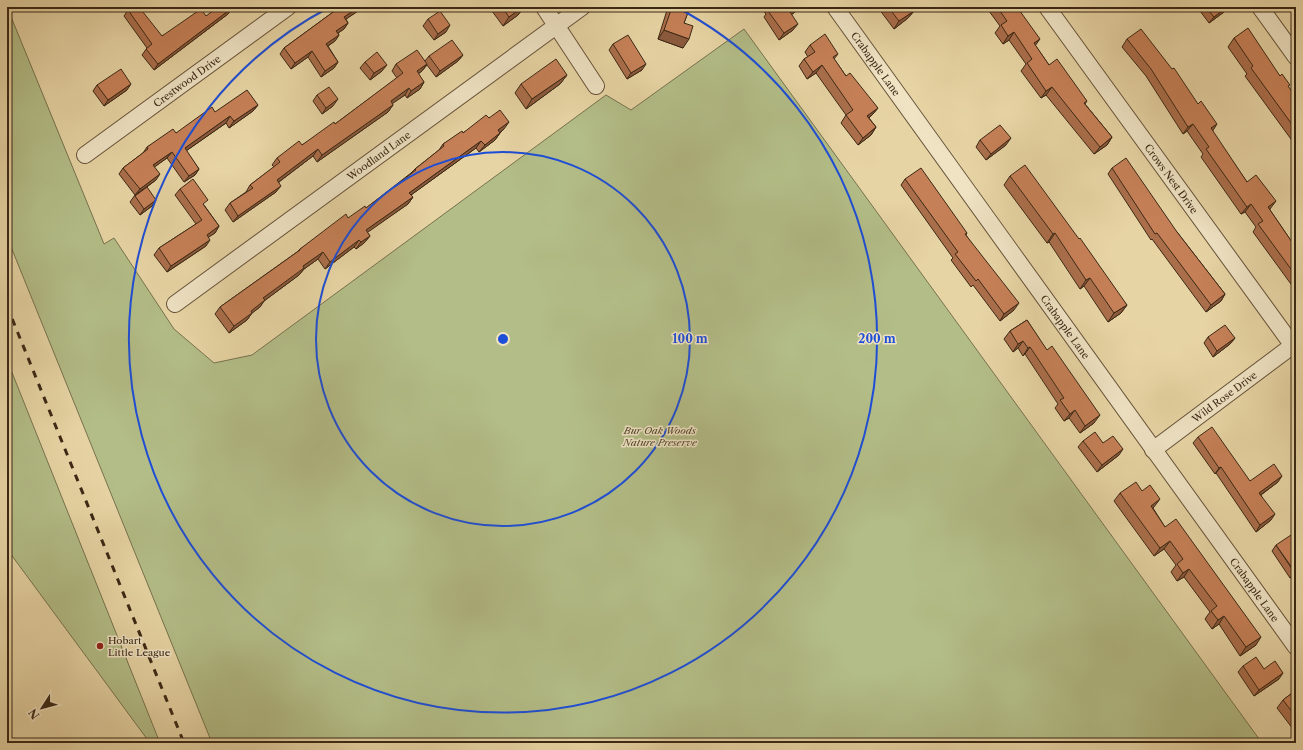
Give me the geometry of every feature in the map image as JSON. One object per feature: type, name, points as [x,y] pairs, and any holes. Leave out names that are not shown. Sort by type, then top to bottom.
[{"type":"street","name":"Crestwood Drive","points":[[85,155],[288,7]]},
{"type":"street","points":[[544,7],[558,25],[596,86]]},
{"type":"street","name":"Woodland Lane","points":[[175,304],[582,7]]},
{"type":"street","name":"Crabapple Lane","points":[[835,7],[1296,647]]},
{"type":"street","name":"Crows Nest Drive","points":[[1048,7],[1295,346]]},
{"type":"street","points":[[1260,7],[1296,57]]},
{"type":"street","name":"Wild Rose Drive","points":[[1153,450],[1295,346]]},
{"type":"green space","name":"Bur Oak Woods Nature Preserve","points":[[7,7],[104,244],[114,238],[174,329],[214,363],[252,355],[606,95],[631,110],[744,29],[1262,743],[212,743],[7,237]]},
{"type":"green space","name":"Hobart Little League","points":[[7,360],[160,743],[150,743],[7,549]]},
{"type":"building","points":[[132,7],[139,7],[162,36],[201,9],[206,16],[218,7],[232,8],[158,64],[146,49],[152,44],[128,10]]},
{"type":"building","points":[[340,7],[359,7],[344,17],[348,23],[336,31],[339,35],[326,44],[338,62],[325,71],[312,51],[295,63],[284,48]]},
{"type":"building","points":[[502,7],[523,7],[509,17]]},
{"type":"building","points":[[672,7],[690,7],[684,23],[693,26],[689,39],[664,30]]},
{"type":"building","points":[[769,7],[797,7],[790,12],[798,24],[784,33],[768,11],[771,9]]},
{"type":"building","points":[[888,7],[911,7],[914,11],[899,21]]},
{"type":"building","points":[[997,7],[1017,7],[1040,39],[1034,43],[1049,65],[1057,59],[1087,101],[1084,103],[1112,137],[1100,147],[1052,87],[1046,91],[1027,63],[1032,59],[1014,32],[1008,36],[1001,25],[1007,21]]},
{"type":"building","points":[[1206,7],[1227,7],[1214,17]]},
{"type":"building","points":[[440,11],[450,25],[438,34],[428,19]]},
{"type":"building","points":[[1248,28],[1280,76],[1282,74],[1290,85],[1288,86],[1296,97],[1296,130],[1251,68],[1253,66],[1234,38]]},
{"type":"building","points":[[1141,29],[1172,69],[1174,68],[1198,104],[1201,101],[1217,124],[1211,128],[1247,182],[1256,175],[1276,201],[1268,207],[1296,248],[1296,276],[1258,224],[1263,221],[1251,204],[1247,207],[1206,149],[1209,147],[1193,124],[1188,127],[1151,69],[1127,39]]},
{"type":"building","points":[[825,34],[838,54],[833,57],[846,76],[850,73],[878,108],[867,116],[876,127],[863,138],[846,115],[853,110],[822,65],[813,72],[804,59],[815,52],[810,45]]},
{"type":"building","points":[[628,35],[646,64],[631,73],[613,44]]},
{"type":"building","points":[[452,40],[463,55],[440,71],[429,56]]},
{"type":"building","points":[[417,50],[427,64],[417,71],[424,82],[411,91],[409,88],[391,101],[393,105],[322,155],[318,149],[277,180],[281,186],[238,216],[230,203],[253,188],[250,185],[280,162],[277,158],[299,141],[302,145],[334,122],[335,124],[403,73],[396,64]]},
{"type":"building","points":[[377,52],[387,65],[374,73],[365,62]]},
{"type":"building","points":[[556,59],[567,75],[532,99],[521,84]]},
{"type":"building","points":[[121,69],[131,84],[108,100],[97,85]]},
{"type":"building","points":[[329,87],[338,99],[326,108],[317,95]]},
{"type":"building","points":[[247,90],[258,105],[234,121],[230,116],[185,148],[199,169],[189,176],[172,152],[153,165],[160,174],[140,189],[123,168],[148,149],[147,147],[173,129],[176,133],[212,107],[215,112]]},
{"type":"building","points":[[500,110],[509,122],[498,130],[500,133],[485,145],[481,141],[409,193],[413,197],[366,230],[370,236],[361,242],[359,240],[330,262],[323,252],[303,266],[304,268],[263,298],[265,300],[251,311],[252,313],[234,326],[220,307],[300,250],[346,214],[348,218],[365,206],[366,208],[416,170],[415,169],[444,146],[443,144],[462,131],[463,133],[486,115],[489,118]]},
{"type":"building","points":[[1000,125],[1011,138],[991,154],[980,140]]},
{"type":"building","points":[[1126,158],[1177,232],[1225,294],[1211,305],[1157,233],[1155,234],[1112,168]]},
{"type":"building","points":[[1025,165],[1079,239],[1080,238],[1127,305],[1114,313],[1090,278],[1086,280],[1055,233],[1053,234],[1010,176]]},
{"type":"building","points":[[921,168],[967,233],[965,234],[1019,303],[1004,314],[978,279],[976,281],[955,254],[958,252],[905,179]]},
{"type":"building","points":[[193,179],[208,200],[203,204],[219,226],[207,235],[210,240],[171,266],[159,248],[202,220],[180,189]]},
{"type":"building","points":[[147,187],[156,200],[144,209],[135,196]]},
{"type":"building","points":[[1027,320],[1047,350],[1052,346],[1100,415],[1085,426],[1075,410],[1070,414],[1060,400],[1064,398],[1030,347],[1028,348],[1023,341],[1018,344],[1010,331]]},
{"type":"building","points":[[1225,325],[1235,338],[1217,351],[1208,337]]},
{"type":"building","points":[[1212,427],[1250,481],[1274,464],[1282,476],[1259,493],[1275,514],[1260,525],[1221,467],[1219,468],[1198,437]]},
{"type":"building","points":[[1095,432],[1103,443],[1113,436],[1123,449],[1102,465],[1083,441]]},
{"type":"building","points":[[1136,482],[1142,491],[1150,485],[1160,499],[1151,506],[1165,527],[1176,519],[1261,637],[1246,647],[1224,616],[1218,620],[1211,611],[1217,606],[1189,569],[1183,573],[1177,564],[1183,559],[1170,541],[1160,548],[1120,493]]},
{"type":"building","points":[[1291,535],[1296,542],[1295,572],[1276,545]]},
{"type":"building","points":[[1256,657],[1264,669],[1275,661],[1283,673],[1259,690],[1243,666]]},
{"type":"building","points":[[1296,690],[1296,717],[1283,700]]},
{"type":"railway","points":[[7,306],[184,743]]},
{"type":"place","name":"Hobart Little League","points":[[100,646]]}]
